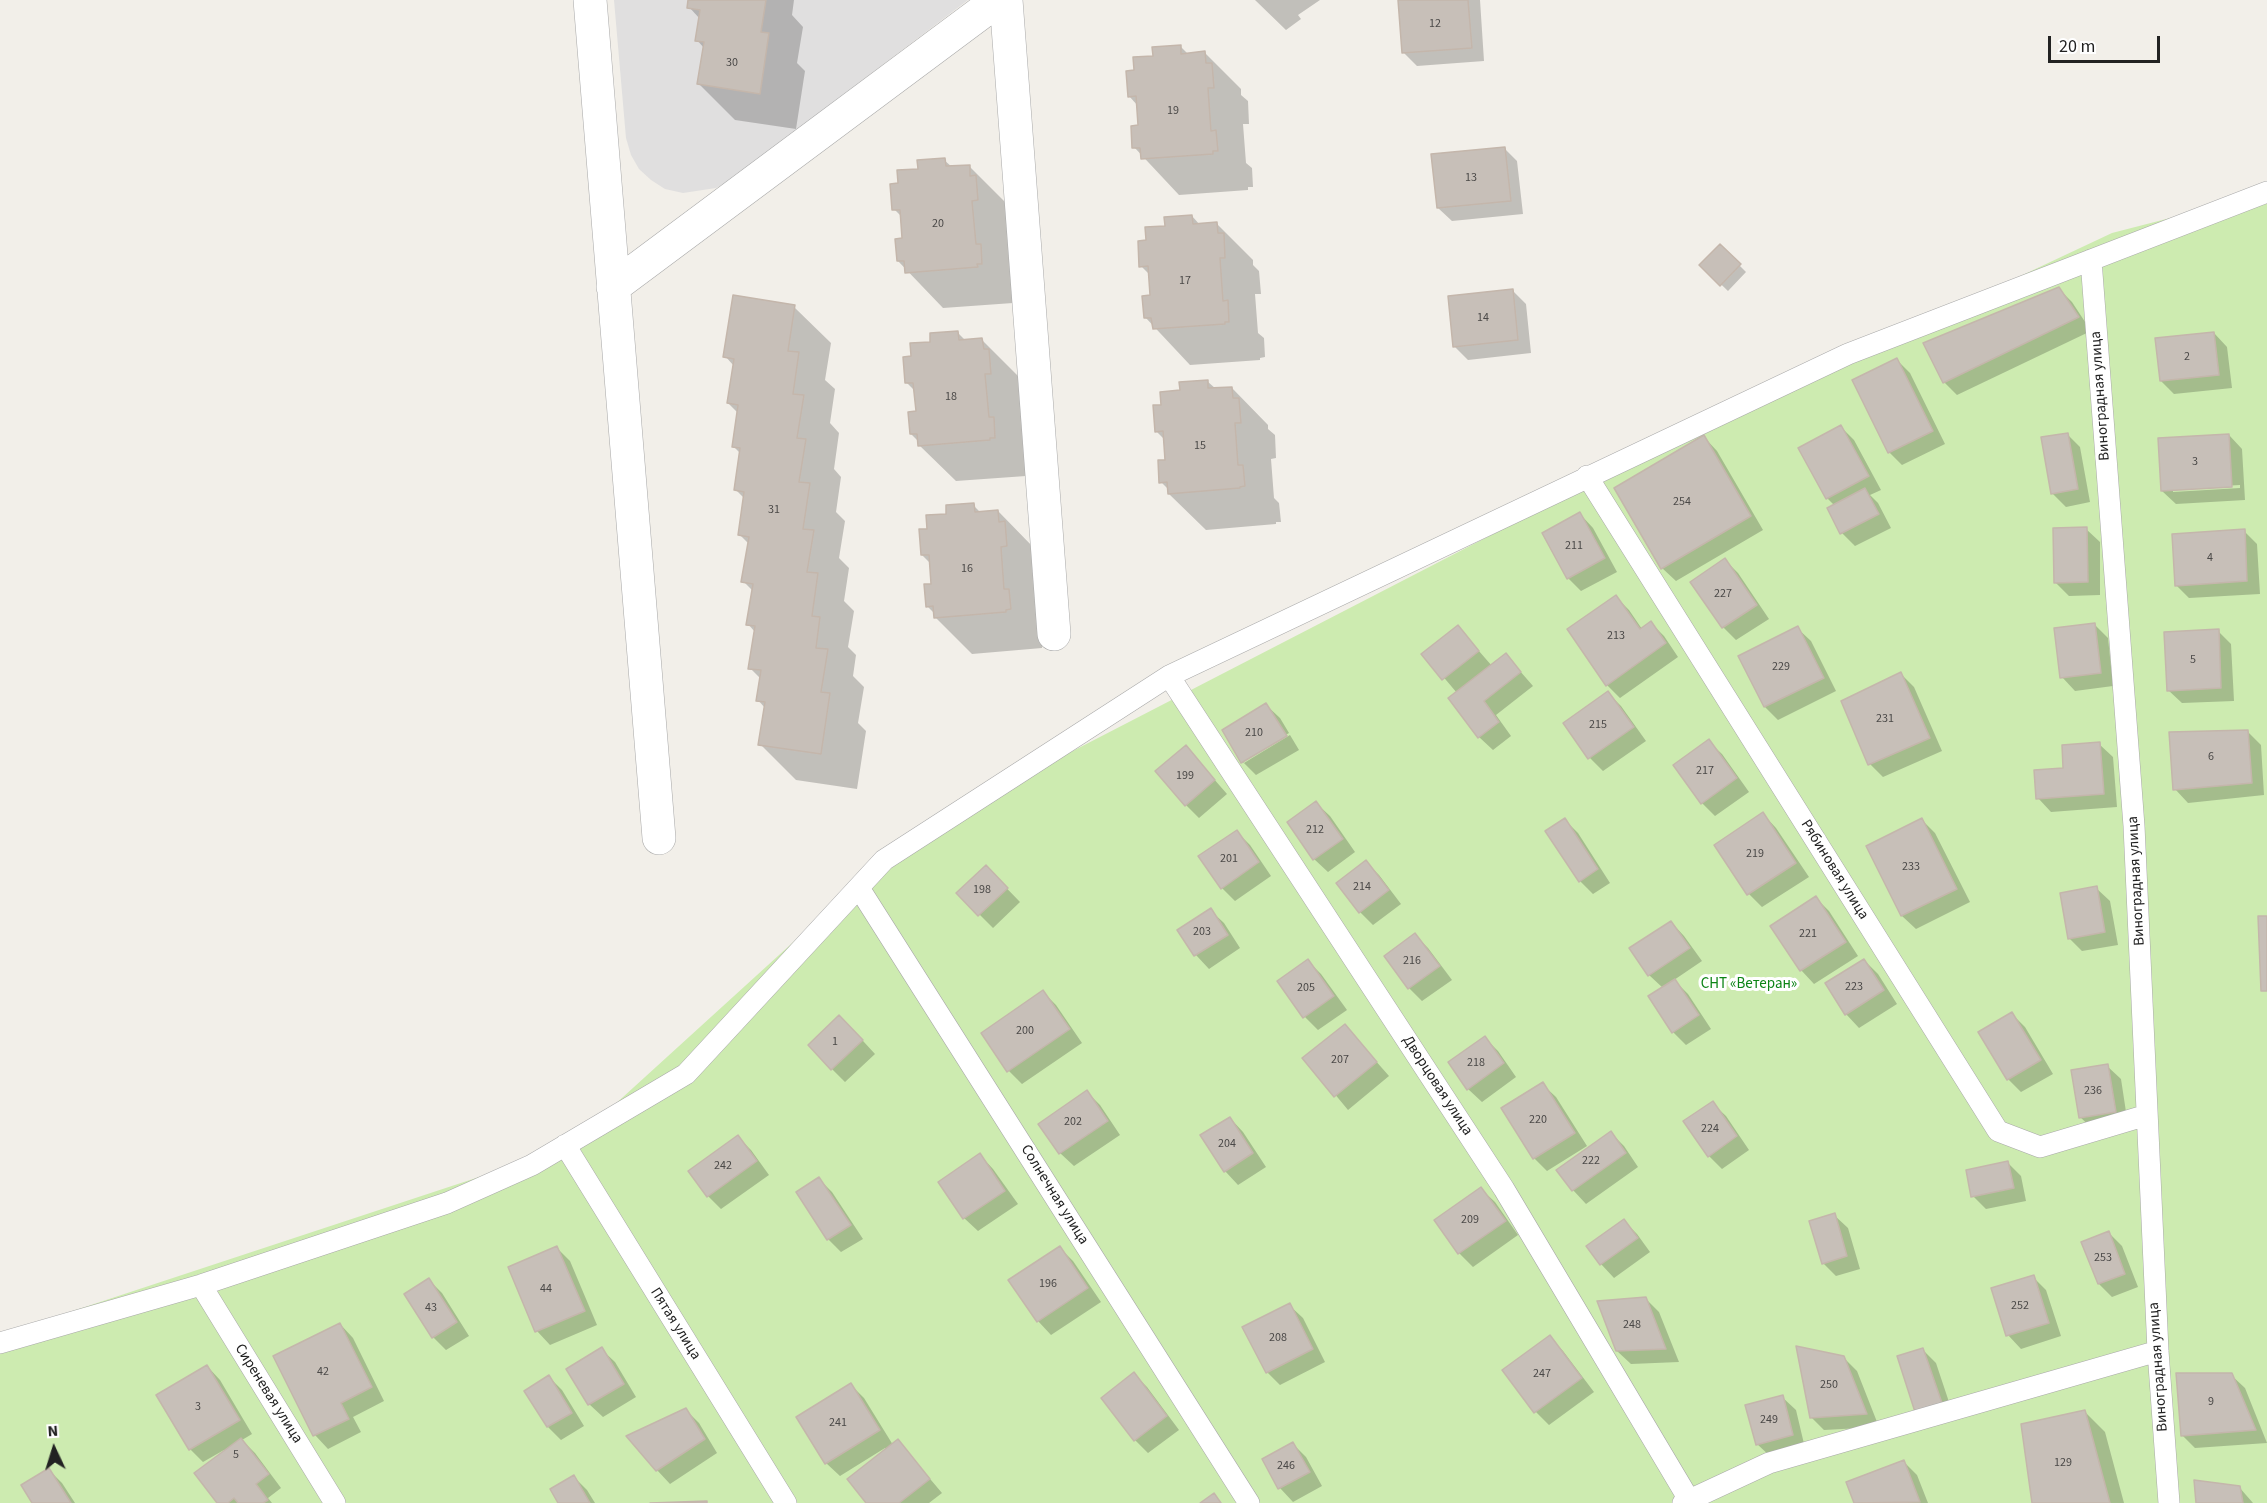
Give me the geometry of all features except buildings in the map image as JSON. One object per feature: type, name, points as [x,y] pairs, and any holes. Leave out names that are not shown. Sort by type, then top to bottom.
[{"type":"street","points":[[590,0],[660,838]]},
{"type":"street","points":[[613,287],[998,0]]},
{"type":"street","points":[[1006,0],[1054,634]]},
{"type":"lane","points":[[0,1343],[201,1285],[447,1203],[532,1165],[686,1074],[884,860],[1169,676],[1848,354],[2267,192]]},
{"type":"lane","name":"Виноградная улица","points":[[2091,260],[2134,826],[2158,1351],[2169,1503]]},
{"type":"lane","name":"Рябиновая улица","points":[[1587,476],[1998,1131],[2040,1147],[2147,1115]]},
{"type":"lane","name":"Дворцовая улица","points":[[1169,676],[1504,1189],[1688,1502]]},
{"type":"lane","name":"Солнечная улица","points":[[859,888],[1249,1503]]},
{"type":"lane","name":"Пятая улица","points":[[565,1146],[786,1503]]},
{"type":"lane","name":"Сиреневая улица","points":[[201,1285],[335,1503]]},
{"type":"lane","points":[[1688,1502],[1769,1463],[2158,1351]]},
{"type":"shaded area","points":[[614,0],[968,0],[731,180],[716,188],[683,193],[665,189],[651,180],[639,169],[631,155],[626,138]]},
{"type":"green space","name":"СНТ «Ветеран»","points":[[2267,193],[2267,1503],[0,1503],[0,1335],[567,1148],[912,834],[1712,421],[2112,233]]}]
